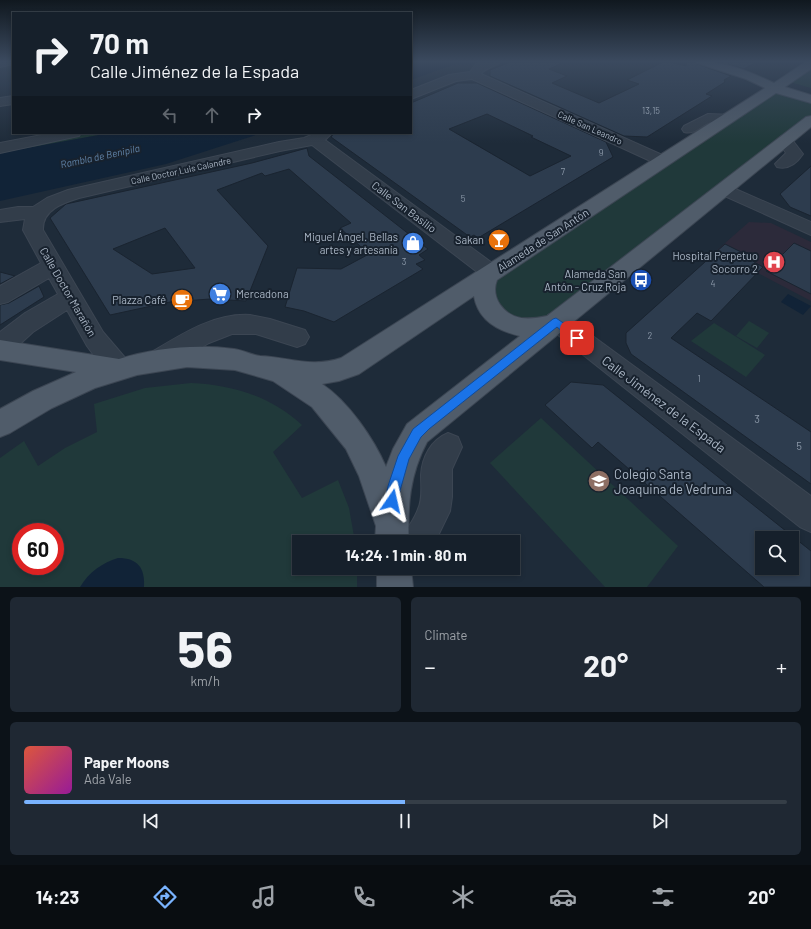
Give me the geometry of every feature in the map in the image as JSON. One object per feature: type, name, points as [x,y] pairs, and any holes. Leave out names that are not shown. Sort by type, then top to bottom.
[{"type":"main road","name":"Alameda de San Antón","points":[[263,366],[299,374],[320,374],[344,369],[774,88]]},
{"type":"main road","points":[[790,88],[811,99]]},
{"type":"main road","points":[[391,535],[394,486],[404,456],[417,433],[811,120]]},
{"type":"main road","points":[[490,274],[485,285],[485,297],[490,311],[496,317],[504,322],[521,328],[539,327],[555,322]]},
{"type":"main road","points":[[5,350],[118,368]]},
{"type":"main road","points":[[0,424],[57,392],[88,378],[118,368],[160,359],[190,356],[241,360],[263,366],[289,378],[312,392],[330,407],[356,440],[379,487],[387,516],[390,535]]},
{"type":"street","points":[[412,95],[427,88]]},
{"type":"street","name":"Calle San Leandro","points":[[502,88],[663,161]]},
{"type":"street","points":[[0,102],[12,100]]},
{"type":"street","points":[[689,129],[708,118],[729,118]]},
{"type":"street","points":[[0,148],[69,134]]},
{"type":"street","name":"Calle Doctor Luis Calandre","points":[[38,213],[50,204],[74,194],[320,137]]},
{"type":"street","name":"Calle San Basilio","points":[[320,137],[490,274]]},
{"type":"street","points":[[783,164],[795,154],[786,140]]},
{"type":"street","points":[[724,189],[811,229]]},
{"type":"street","points":[[0,216],[18,213],[38,213]]},
{"type":"street","name":"Calle Doctor Marañón","points":[[38,213],[33,222],[33,230],[100,347],[118,368]]},
{"type":"street","points":[[0,296],[53,266]]},
{"type":"street","points":[[0,328],[51,295],[71,298],[62,315],[27,339],[5,350]]},
{"type":"street","name":"Calle Jiménez de la Espada","points":[[555,322],[811,516]]},
{"type":"street","points":[[160,359],[207,333],[227,326],[243,324],[279,331],[297,337]]},
{"type":"street","points":[[421,535],[433,514],[436,497],[437,465],[439,459],[448,447]]},
{"type":"shaded area","name":"Hospital Perpetuo Socorro 2","points":[[749,222],[771,223],[811,242],[811,301],[716,251]]},
{"type":"green space","points":[[774,88],[811,99],[811,120],[554,324],[521,328],[485,297],[485,285]]},
{"type":"green space","points":[[88,134],[104,134],[0,153],[0,149]]},
{"type":"green space","points":[[749,321],[769,333],[757,348],[736,336]]},
{"type":"green space","points":[[714,323],[765,355],[746,377],[691,341]]},
{"type":"green space","points":[[191,383],[222,386],[250,394],[264,399],[290,415],[302,425],[273,452],[302,498],[338,480],[349,508],[354,535],[292,535],[292,575],[357,575],[357,587],[0,587],[0,458],[24,441],[38,466],[65,448],[97,432],[94,404],[145,388]]},
{"type":"green space","points":[[541,418],[678,546],[647,587],[605,587],[490,463]]},
{"type":"water","name":"Rambla de Benipila","points":[[104,134],[259,134],[166,164],[0,201],[0,153]]},
{"type":"water","points":[[788,294],[811,306],[803,315],[781,302]]},
{"type":"water","points":[[118,558],[131,560],[139,565],[143,574],[144,587],[80,587],[87,577],[96,569]]},
{"type":"building","points":[[445,88],[489,88],[606,142],[613,157],[478,238],[474,235],[470,237],[331,137],[333,134],[412,134],[412,103]],"holes":[[[487,114],[533,136],[531,137],[571,156],[530,176],[449,129]]]},
{"type":"building","points":[[518,88],[565,88],[599,103],[630,88],[715,88],[706,94],[712,96],[647,137],[624,136]]},
{"type":"building","points":[[307,148],[309,156],[428,249],[419,255],[425,260],[416,264],[423,269],[334,322],[304,311],[285,307],[297,268],[341,269],[369,254],[340,228],[351,223],[289,169],[265,176],[262,173],[217,190],[268,246],[246,301],[210,299],[170,302],[110,315],[50,218],[66,204],[252,163]],"holes":[[[165,228],[195,268],[152,274],[113,249]]]},
{"type":"building","points":[[811,166],[811,216],[790,207],[780,194]]},
{"type":"building","points":[[794,243],[811,251],[811,294],[766,271]]},
{"type":"building","points":[[725,244],[749,256],[754,262],[763,267],[711,321],[697,313],[671,338],[811,432],[811,484],[631,354],[626,343],[626,333]]},
{"type":"building","points":[[0,272],[15,276],[0,284]]},
{"type":"building","points":[[39,286],[44,297],[0,325],[0,305],[9,303]]},
{"type":"building","points":[[571,382],[603,385],[786,531],[755,531],[755,575],[799,575],[799,541],[811,551],[811,587],[764,587],[598,442],[592,448],[545,405]]},
{"type":"place","name":"Sakan","points":[[499,240]]},
{"type":"place","name":"Miguel Ángel. Bellas artes y artesanía","points":[[413,243]]},
{"type":"place","name":"Hospital Perpetuo Socorro 2","points":[[774,262]]},
{"type":"place","name":"Alameda San Antón - Cruz Roja","points":[[641,280]]},
{"type":"place","name":"Mercadona","points":[[220,294]]},
{"type":"place","name":"Plazza Café","points":[[182,300]]},
{"type":"place","name":"Colegio Santa Joaquina de Vedruna","points":[[599,481]]},
{"type":"route","points":[[392,501],[399,468],[417,433],[556,321],[577,338]]}]
